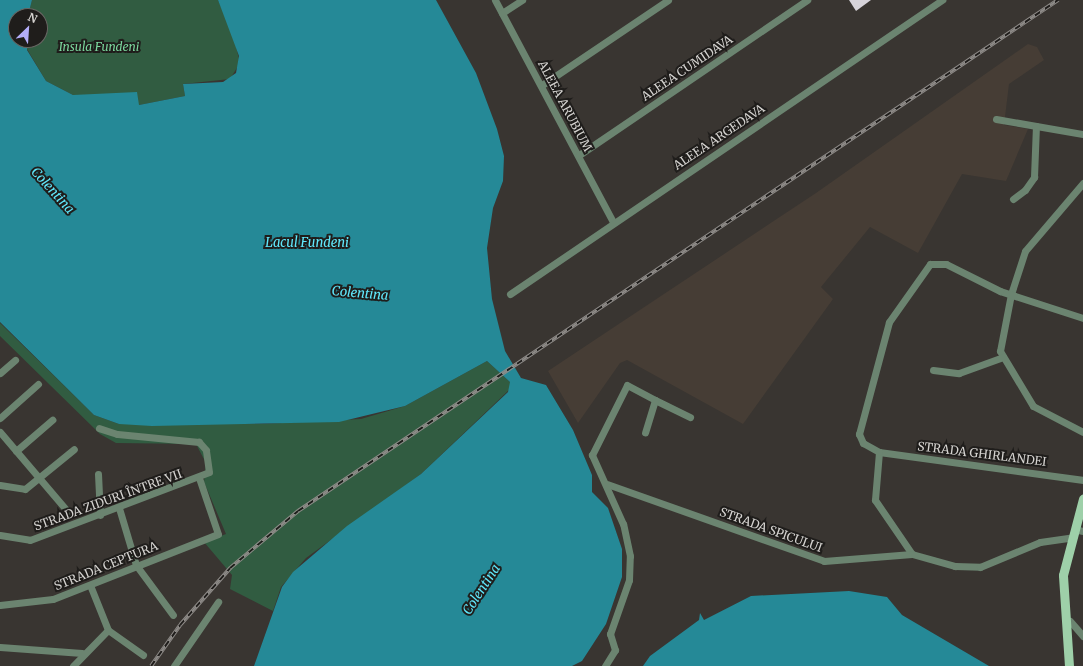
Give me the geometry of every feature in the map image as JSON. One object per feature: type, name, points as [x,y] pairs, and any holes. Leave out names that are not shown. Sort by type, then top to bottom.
[{"type":"main road","points":[[1069,666],[1063,584],[1070,538],[1083,499]]},
{"type":"main road","points":[[1074,666],[1068,576],[1081,531],[1083,515]]},
{"type":"street","name":"ALEEA ARUBIUM","points":[[495,0],[614,222]]},
{"type":"street","points":[[502,13],[522,0]]},
{"type":"street","points":[[542,86],[668,0]]},
{"type":"street","name":"ALEEA CUMIDAVA","points":[[579,155],[808,0]]},
{"type":"street","name":"ALEEA ARGEDAVA","points":[[510,294],[942,0]]},
{"type":"street","points":[[996,119],[1083,134]]},
{"type":"street","points":[[1013,199],[1025,190],[1034,177],[1036,126]]},
{"type":"street","points":[[1083,183],[1025,251],[1011,294],[1000,344],[1003,357],[1011,365],[1033,406],[1083,432]]},
{"type":"street","points":[[912,554],[875,500],[879,452],[861,439],[860,428],[889,322],[921,272],[940,262],[1011,294],[1083,318]]},
{"type":"street","points":[[933,370],[959,373],[1003,357]]},
{"type":"street","points":[[0,373],[16,360]]},
{"type":"street","points":[[0,418],[38,384]]},
{"type":"street","points":[[605,666],[614,653],[610,634],[631,568],[623,524],[607,484],[592,455],[624,387],[630,386],[690,417]]},
{"type":"street","points":[[645,432],[655,400]]},
{"type":"street","points":[[16,451],[52,420]]},
{"type":"street","name":"STRADA ZIDURI ÎNTRE VII","points":[[0,535],[30,540],[100,516],[199,478],[209,472],[210,464],[199,442],[117,434],[100,428]]},
{"type":"street","points":[[0,432],[68,512]]},
{"type":"street","points":[[0,485],[22,490],[40,479],[74,449]]},
{"type":"street","name":"STRADA GHIRLANDEI","points":[[879,452],[1083,480]]},
{"type":"street","points":[[98,474],[100,516]]},
{"type":"street","name":"STRADA ZIDURI ÎNTRE VII","points":[[199,478],[218,534]]},
{"type":"street","name":"STRADA SPICULUI","points":[[607,484],[824,561],[912,554],[955,566],[980,567],[1040,542],[1070,538]]},
{"type":"street","points":[[119,508],[136,565],[173,615]]},
{"type":"street","name":"STRADA CEPTURA","points":[[0,605],[44,602],[218,534]]},
{"type":"street","points":[[90,585],[108,630],[143,655]]},
{"type":"street","points":[[174,666],[218,602]]},
{"type":"street","points":[[1070,621],[1083,636]]},
{"type":"street","points":[[73,666],[82,652],[108,630]]},
{"type":"street","points":[[0,647],[82,652]]},
{"type":"shaded area","points":[[1028,44],[1037,47],[1044,60],[1009,84],[1004,125],[1028,129],[1006,181],[962,174],[918,253],[870,227],[821,287],[833,299],[743,424],[627,360],[620,363],[578,423],[548,371],[816,193]]},
{"type":"green space","name":"Insula Fundeni","points":[[32,0],[218,0],[233,34],[240,63],[230,79],[183,84],[185,96],[139,105],[104,95],[73,95],[46,81],[27,49],[48,48],[48,8],[30,8]]},
{"type":"green space","points":[[0,323],[94,415],[119,424],[263,424],[361,419],[405,406],[487,361],[510,382],[510,389],[421,474],[306,558],[281,587],[273,611],[230,589],[232,575],[204,542],[226,534],[204,482],[206,463],[196,444],[116,443],[100,434],[0,336]]},
{"type":"water","name":"Lacul Fundeni","points":[[0,0],[32,0],[30,8],[8,8],[8,48],[27,48],[46,81],[73,95],[137,92],[139,105],[185,96],[183,84],[223,82],[236,73],[239,56],[218,0],[436,0],[476,73],[497,129],[504,156],[503,181],[493,208],[487,248],[492,299],[505,351],[521,378],[546,385],[573,430],[592,475],[592,492],[608,508],[622,549],[622,577],[606,624],[582,661],[572,666],[254,666],[282,587],[293,572],[347,526],[421,474],[508,392],[510,382],[487,361],[405,406],[339,422],[152,426],[119,424],[94,415],[0,322]]},
{"type":"water","points":[[849,591],[887,597],[902,615],[989,666],[643,666],[650,656],[699,620],[700,613],[704,620],[751,596]]},
{"type":"building","points":[[849,0],[871,0],[856,11]]},
{"type":"railway","points":[[151,666],[180,625],[230,568],[298,511],[1058,0]]},
{"type":"water label","name":"Colentina","points":[[52,191]]},
{"type":"water label","name":"Colentina","points":[[360,294]]},
{"type":"water label","name":"Colentina","points":[[482,590]]}]
